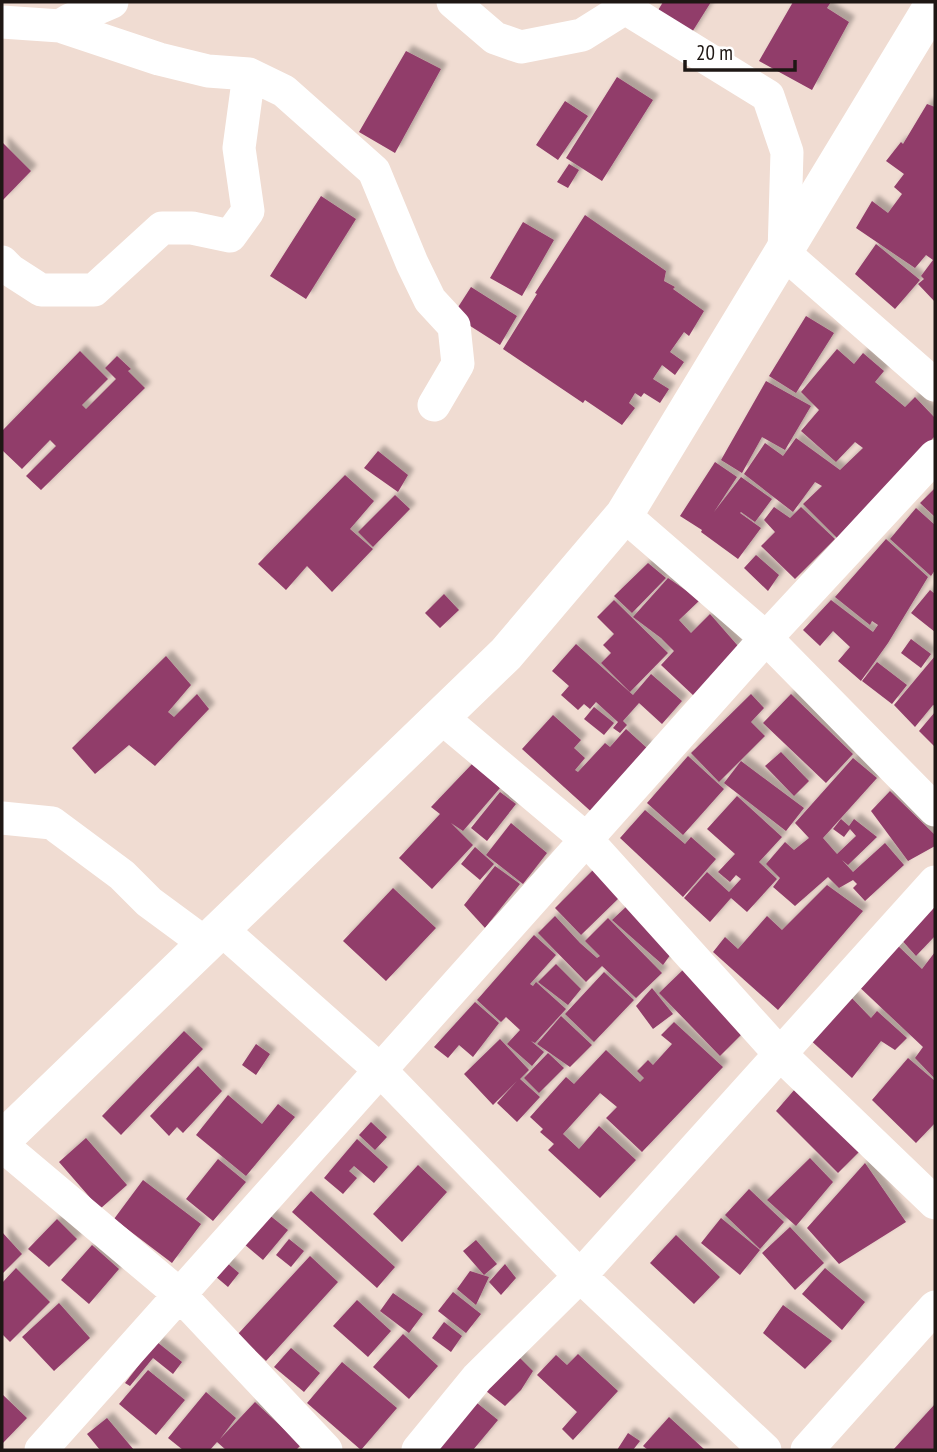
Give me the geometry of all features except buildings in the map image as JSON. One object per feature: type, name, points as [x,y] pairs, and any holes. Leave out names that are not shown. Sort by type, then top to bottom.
[{"type":"street","points":[[60,26],[112,2]]},
{"type":"street","points":[[453,2],[495,38],[521,47],[582,35],[626,5],[768,96],[787,152],[784,253]]},
{"type":"street","points":[[326,1450],[180,1295],[2,1143],[506,654],[624,515],[935,2]]},
{"type":"street","points":[[2,22],[60,26],[159,60],[208,71],[249,74],[284,91],[374,171],[389,211],[430,300],[454,326],[458,364],[434,405]]},
{"type":"street","points":[[2,262],[41,290],[94,290],[162,228],[192,228],[230,236],[248,211],[239,148],[249,74]]},
{"type":"street","points":[[784,253],[935,385]]},
{"type":"street","points":[[41,1450],[766,638],[935,456]]},
{"type":"street","points":[[624,515],[766,638],[935,810]]},
{"type":"street","points":[[441,717],[586,839],[780,1054],[935,1203]]},
{"type":"street","points":[[2,818],[52,823],[122,875],[149,902],[213,937],[380,1070],[580,1276],[765,1450]]},
{"type":"street","points":[[418,1450],[477,1378],[580,1276],[935,882]]},
{"type":"street","points":[[807,1450],[935,1307]]}]
